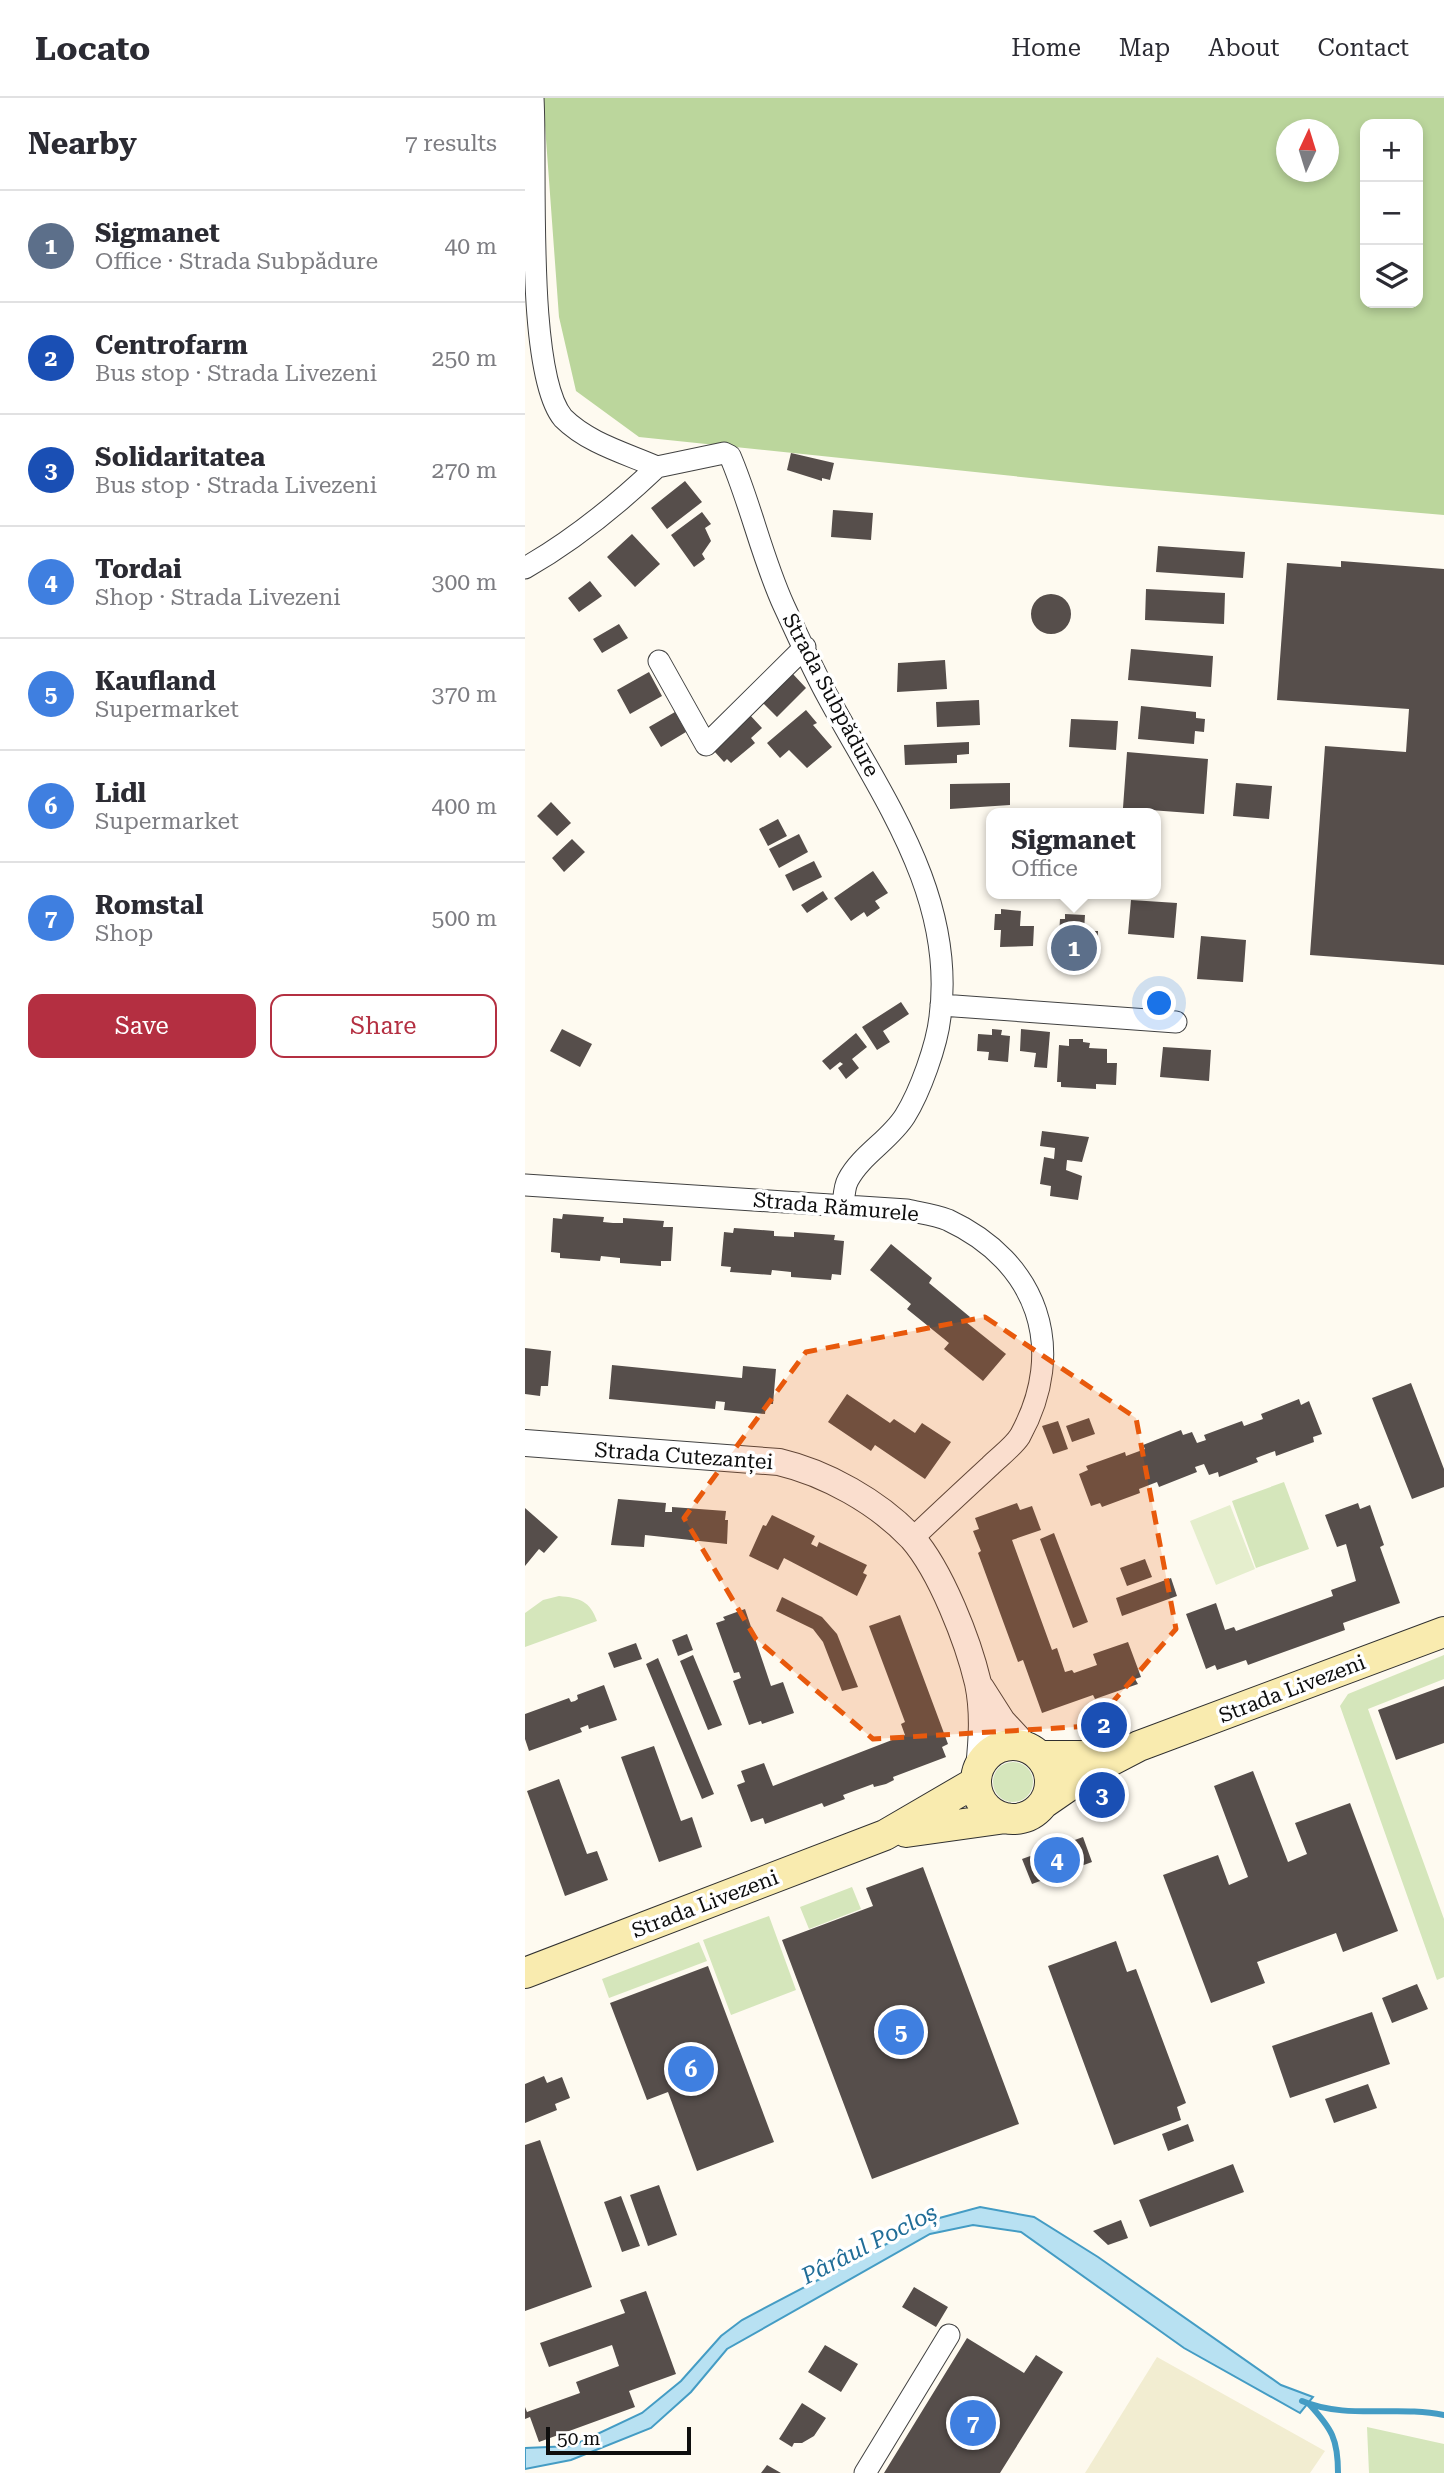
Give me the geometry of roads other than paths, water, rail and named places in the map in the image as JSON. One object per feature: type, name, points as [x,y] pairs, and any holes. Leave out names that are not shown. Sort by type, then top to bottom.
[{"type":"main road","name":"Strada Livezeni","points":[[1044,1803],[1089,1772],[1139,1746],[1444,1632]]},
{"type":"main road","points":[[1013,1745],[1033,1752],[1050,1779],[1044,1803],[1033,1813],[1020,1818],[1006,1818],[984,1805],[977,1775],[986,1756],[999,1748],[1013,1745]]},
{"type":"main road","name":"Strada Livezeni","points":[[1033,1752],[1083,1756],[1139,1746]]},
{"type":"main road","name":"Strada Livezeni","points":[[525,1973],[885,1835],[977,1775]]},
{"type":"main road","name":"Strada Livezeni","points":[[885,1835],[1006,1818]]},
{"type":"street","points":[[525,568],[553,552],[619,503],[657,467],[583,435],[560,416],[547,394],[539,363],[535,325],[532,227],[533,98]]},
{"type":"street","name":"Strada Subpădure","points":[[657,467],[724,453],[730,456],[761,550],[827,695],[885,796],[920,867],[941,947],[941,1005],[937,1029],[918,1090],[904,1117],[848,1180],[843,1206]]},
{"type":"street","points":[[659,661],[706,745],[805,647]]},
{"type":"street","points":[[941,1005],[1176,1023]]},
{"type":"street","name":"Strada Rămurele","points":[[525,1185],[907,1210],[946,1219],[984,1240],[1019,1277],[1038,1312],[1043,1350],[1039,1390],[1019,1438],[912,1539]]},
{"type":"street","name":"Strada Cutezanței","points":[[525,1443],[783,1463],[810,1470],[878,1509],[912,1539],[936,1576],[954,1616],[978,1684],[983,1728],[977,1775]]},
{"type":"street","name":"Strada Cutezanței","points":[[978,1684],[1002,1721],[1033,1752]]},
{"type":"street","points":[[865,2473],[949,2335]]},
{"type":"water","points":[[980,2207],[1034,2217],[1098,2257],[1281,2385],[1313,2397],[1300,2413],[1184,2348],[1021,2232],[973,2225],[930,2234],[727,2349],[691,2392],[651,2428],[571,2460],[525,2469],[525,2448],[572,2446],[642,2413],[681,2381],[721,2336],[742,2320],[932,2220]]},
{"type":"waterway","points":[[1302,2401],[1337,2410],[1409,2411],[1444,2415]]},
{"type":"waterway","points":[[1309,2404],[1332,2435],[1337,2451],[1338,2473]]},
{"type":"place","name":"Sigmanet","points":[[1074,948]]},
{"type":"place","name":"Centrofarm","points":[[1104,1725]]},
{"type":"place","name":"Solidaritatea","points":[[1102,1795]]},
{"type":"place","name":"Tordai","points":[[1057,1860]]},
{"type":"place","name":"Kaufland","points":[[901,2032]]},
{"type":"place","name":"Lidl","points":[[691,2069]]},
{"type":"place","name":"Romstal","points":[[973,2423]]},
{"type":"water label","name":"Pârâul Pocloș","points":[[869,2244]]}]
